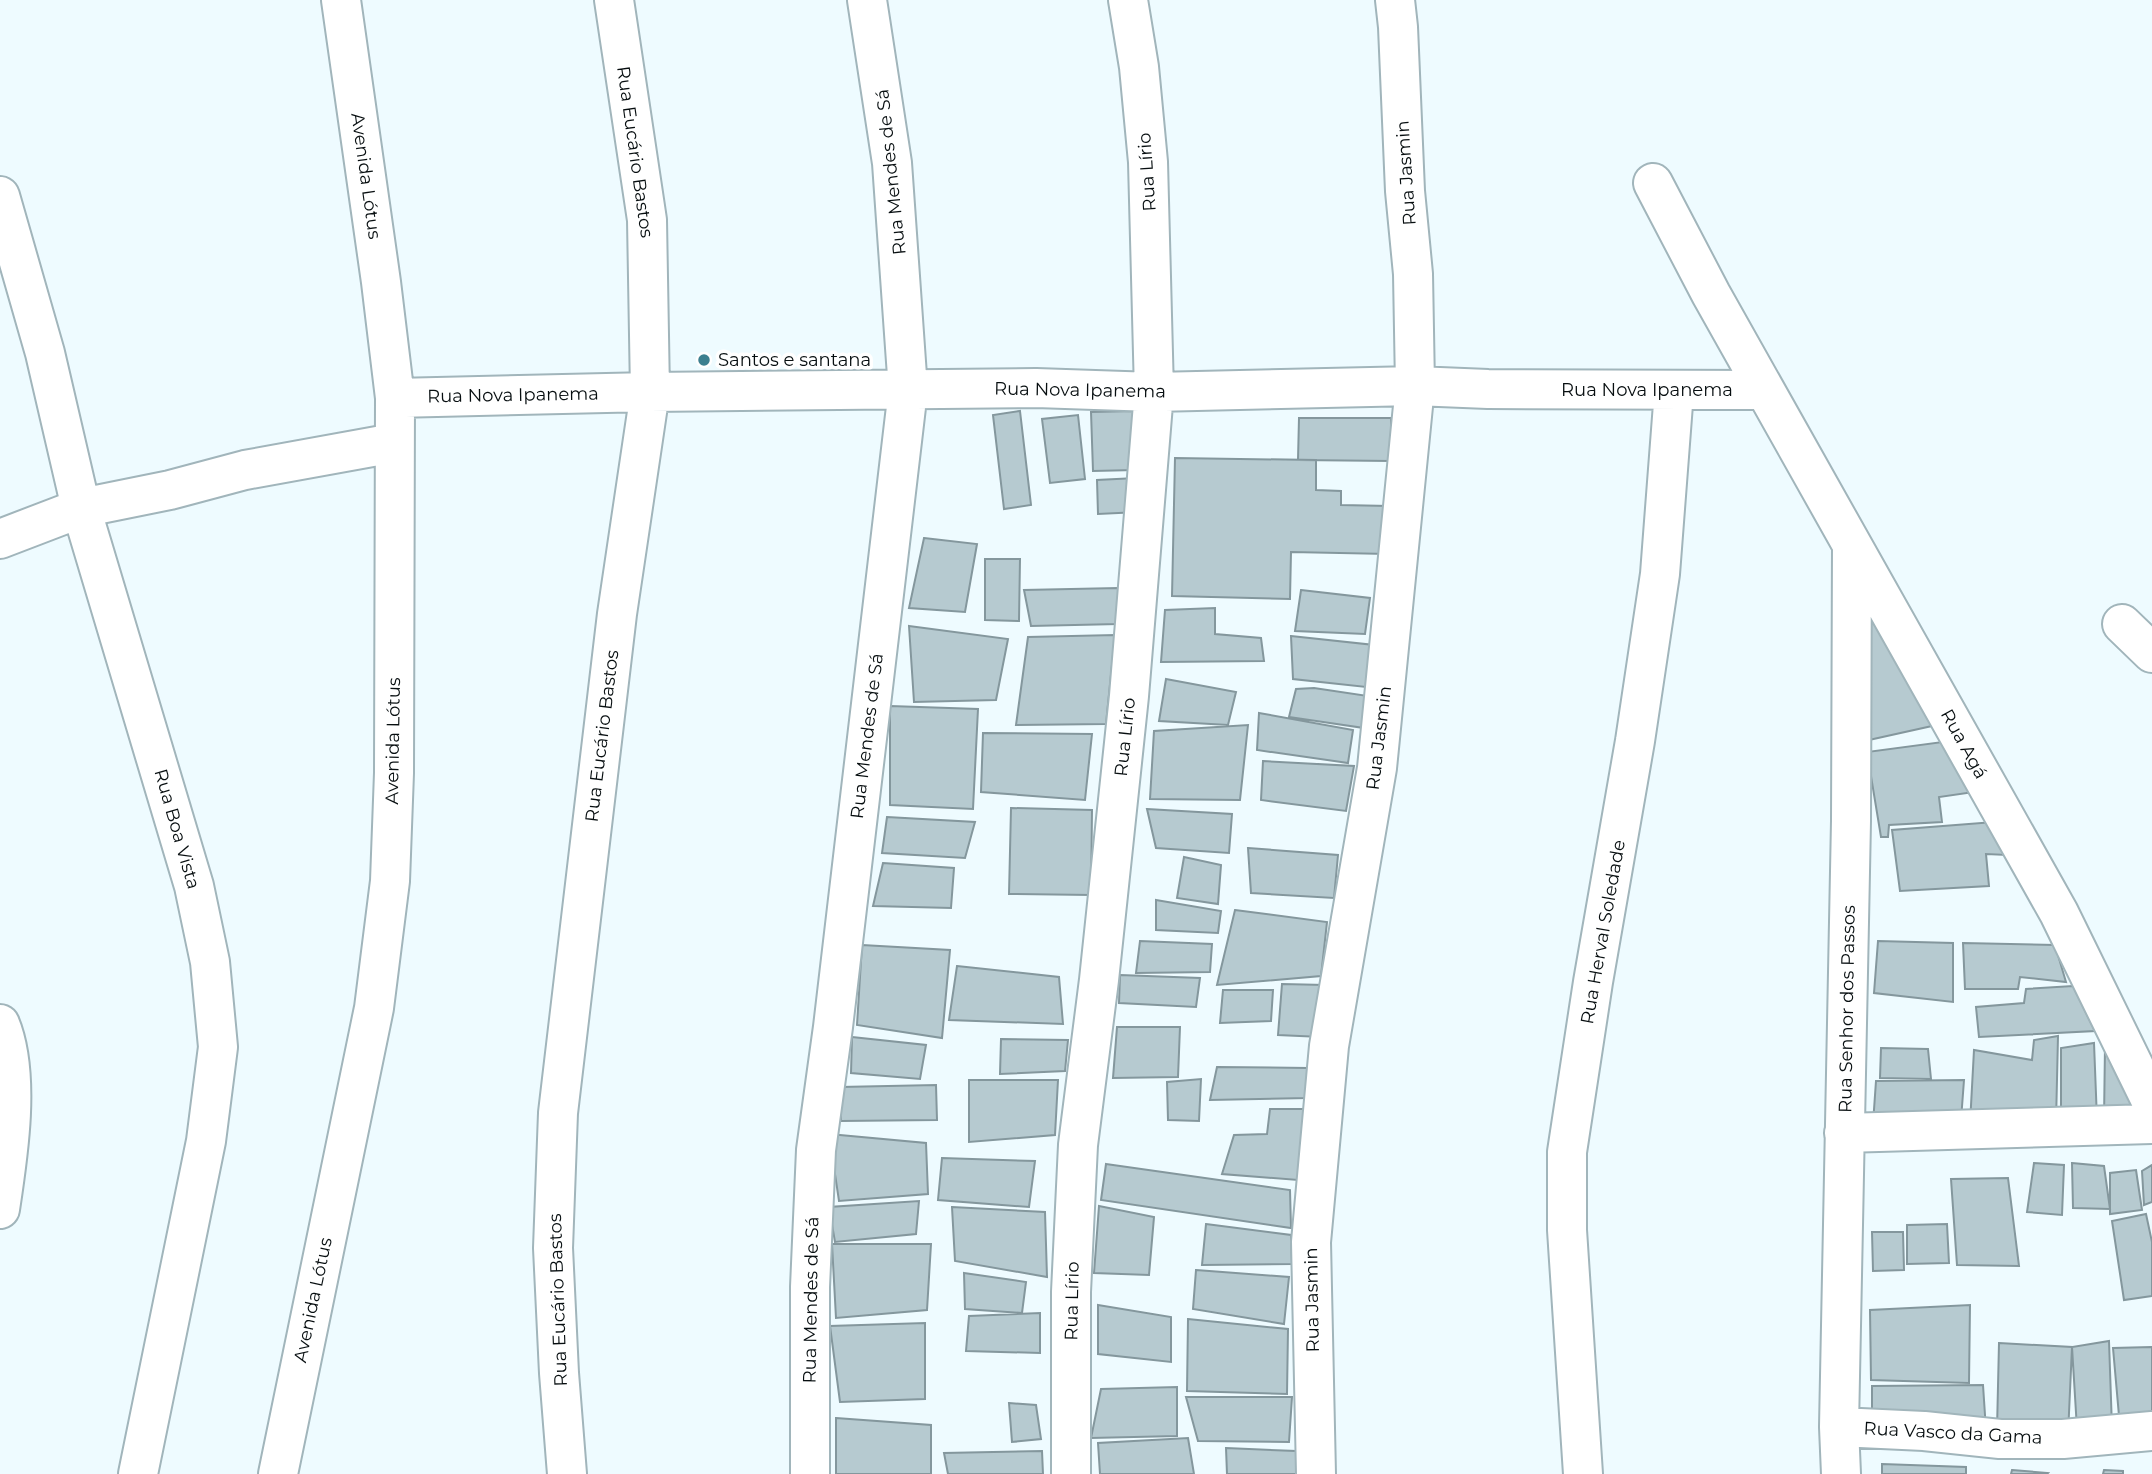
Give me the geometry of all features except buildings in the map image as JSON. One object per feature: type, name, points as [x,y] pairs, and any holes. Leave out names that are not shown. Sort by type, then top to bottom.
[{"type":"street","name":"Avenida Lótus","points":[[278,1474],[374,1008],[390,881],[394,773],[395,398],[341,0]]},
{"type":"street","name":"Rua Eucário Bastos","points":[[567,1474],[553,1248],[558,1113],[617,614],[650,392],[647,219],[614,0]]},
{"type":"street","name":"Rua Mendes de Sá","points":[[810,1474],[810,1287],[816,1150],[908,390],[892,163],[867,0]]},
{"type":"street","name":"Rua Lírio","points":[[1071,1474],[1071,1292],[1078,1145],[1100,979],[1129,696],[1154,391],[1148,162],[1139,67],[1128,0]]},
{"type":"street","name":"Rua Jasmin","points":[[1316,1474],[1311,1242],[1329,1046],[1377,768],[1415,386],[1413,274],[1405,191],[1395,0]]},
{"type":"street","name":"Rua Agá","points":[[1653,183],[1765,390],[2059,913],[2152,1103]]},
{"type":"street","name":"Rua Boa Vista","points":[[0,195],[45,353],[80,508],[194,886],[210,962],[218,1047],[206,1141],[138,1474]]},
{"type":"street","name":"Rua Nova Ipanema","points":[[395,398],[1036,388],[1154,391],[1415,386],[1765,390]]},
{"type":"street","name":"Rua Herval Soledade","points":[[1583,1474],[1567,1230],[1567,1152],[1593,982],[1636,741],[1660,574],[1674,391]]},
{"type":"street","points":[[0,539],[80,508],[170,490],[245,470],[394,443]]},
{"type":"street","name":"Rua Senhor dos Passos","points":[[1842,1474],[1839,1427],[1851,821],[1852,544]]},
{"type":"street","points":[[2122,624],[2152,653]]},
{"type":"street","points":[[0,1024],[12,1087],[8,1154],[0,1209]]},
{"type":"street","points":[[1844,1133],[2152,1124]]},
{"type":"street","name":"Rua Vasco da Gama","points":[[1839,1427],[2000,1439],[2063,1439],[2152,1431]]},
{"type":"place","name":"Santos e santana","points":[[704,360]]}]
